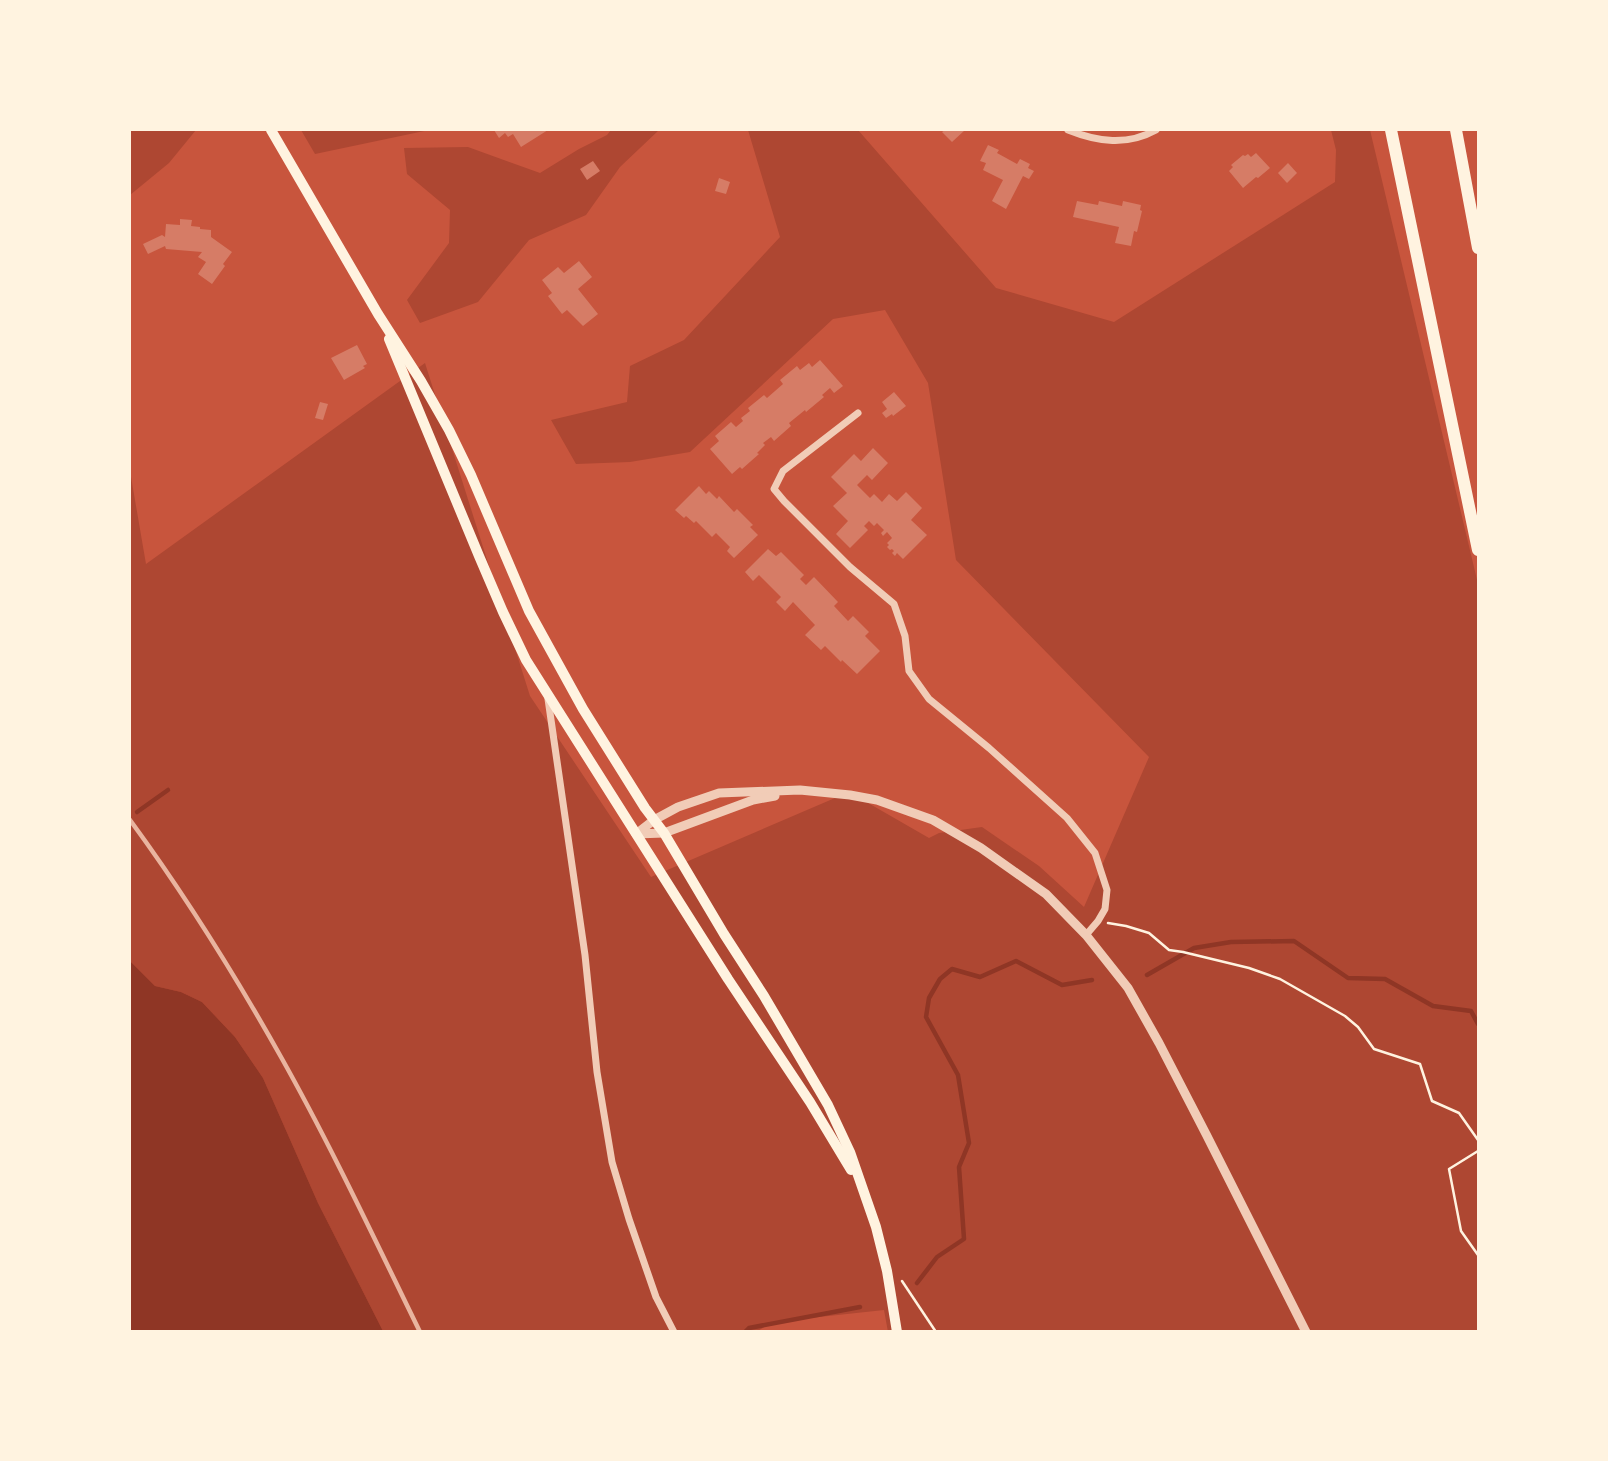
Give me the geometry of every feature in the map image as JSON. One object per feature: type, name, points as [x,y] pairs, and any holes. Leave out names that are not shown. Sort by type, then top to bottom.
[{"type":"highway","points":[[1391,130],[1479,550]]},
{"type":"highway","points":[[1456,130],[1479,248]]},
{"type":"main road","points":[[271,130],[449,430],[471,475],[520,593],[549,650],[594,728],[664,833],[764,996],[828,1105],[850,1152],[884,1255],[897,1332]]},
{"type":"main road","points":[[378,314],[503,612],[526,660],[728,979],[810,1102],[862,1189]]},
{"type":"street","points":[[1068,130],[1109,142],[1143,137],[1156,130]]},
{"type":"street","points":[[858,413],[783,471],[774,489],[850,567],[894,604],[905,636],[909,671],[929,699],[1067,818],[1095,853],[1107,890],[1105,909],[1086,935]]},
{"type":"street","points":[[548,694],[585,955],[597,1072],[612,1162],[656,1297],[674,1332]]},
{"type":"street","points":[[636,834],[664,833],[752,800],[800,790]]},
{"type":"street","points":[[636,834],[678,807],[719,793],[820,791],[877,800],[933,820],[981,848],[1046,894],[1086,935],[1129,988],[1306,1332]]},
{"type":"path","points":[[1098,921],[1149,933],[1169,950],[1249,968],[1280,979],[1302,991],[1359,1027],[1374,1049],[1420,1064],[1432,1101],[1459,1113],[1479,1140]]},
{"type":"path","points":[[1479,1151],[1449,1169],[1461,1231],[1479,1255]]},
{"type":"path","points":[[899,1277],[936,1332]]},
{"type":"shaded area","points":[[130,130],[196,130],[169,163],[130,195]]},
{"type":"shaded area","points":[[301,130],[429,130],[315,154]]},
{"type":"shaded area","points":[[611,130],[659,130],[620,167],[586,215],[529,240],[478,302],[420,323],[407,300],[449,243],[450,210],[407,174],[404,148],[468,147],[540,173],[607,135]]},
{"type":"shaded area","points":[[748,130],[858,130],[996,288],[1114,322],[1335,182],[1336,150],[1331,130],[1370,130],[1478,584],[1478,1331],[888,1332],[884,1310],[773,1322],[756,1332],[383,1331],[318,1203],[263,1078],[235,1037],[202,1002],[181,992],[155,986],[130,961],[130,471],[146,564],[425,363],[530,696],[651,877],[849,792],[929,838],[939,833],[982,827],[1039,866],[1084,907],[1149,757],[956,560],[928,383],[885,310],[833,319],[690,452],[630,462],[576,464],[551,420],[627,402],[630,366],[684,340],[780,237]]},
{"type":"shaded area","points":[[130,961],[155,986],[181,992],[202,1002],[235,1037],[263,1078],[318,1203],[383,1331],[130,1331]]},
{"type":"building","points":[[494,130],[548,130],[521,147],[513,134],[508,137],[505,133],[499,138]]},
{"type":"building","points":[[965,130],[952,142],[942,132]]},
{"type":"building","points":[[988,145],[1017,164],[1020,159],[1030,164],[1028,168],[1034,171],[1029,179],[1023,176],[1006,209],[992,201],[1003,180],[983,170],[986,163],[980,161]]},
{"type":"building","points":[[1256,153],[1270,168],[1243,188],[1229,171],[1233,167],[1231,165],[1243,155],[1248,154],[1251,157]]},
{"type":"building","points":[[593,161],[600,171],[587,180],[580,169]]},
{"type":"building","points":[[1288,163],[1297,173],[1287,183],[1278,173]]},
{"type":"building","points":[[719,178],[730,182],[726,194],[715,191]]},
{"type":"building","points":[[1077,201],[1098,205],[1099,201],[1122,206],[1123,201],[1141,205],[1137,232],[1134,231],[1131,246],[1115,243],[1119,227],[1073,217]]},
{"type":"building","points":[[180,219],[192,220],[191,226],[211,230],[211,237],[232,252],[212,284],[198,274],[206,262],[198,257],[202,252],[166,249],[165,246],[148,254],[143,244],[162,235],[165,237],[166,224],[180,225]]},
{"type":"building","points":[[579,261],[592,277],[578,289],[598,314],[583,326],[567,310],[562,314],[548,296],[552,293],[542,280],[558,267],[564,273]]},
{"type":"building","points":[[357,345],[367,364],[363,366],[365,368],[344,380],[331,358]]},
{"type":"building","points":[[820,360],[843,386],[834,393],[830,388],[822,395],[824,397],[789,423],[791,426],[774,441],[771,437],[763,443],[765,445],[757,453],[759,454],[732,474],[710,449],[719,441],[715,436],[731,422],[736,427],[743,421],[741,418],[750,411],[748,408],[764,395],[767,398],[783,384],[780,380],[797,366],[800,370],[809,363],[812,367]]},
{"type":"building","points":[[894,392],[906,406],[886,418],[882,413],[887,409],[882,402]]},
{"type":"building","points":[[320,402],[328,404],[323,420],[315,418]]},
{"type":"building","points":[[873,448],[888,463],[872,480],[867,475],[857,485],[870,498],[874,494],[882,502],[889,494],[897,501],[906,492],[922,508],[911,520],[927,535],[903,559],[897,553],[895,556],[892,553],[894,551],[887,547],[892,538],[887,532],[883,536],[881,533],[884,530],[877,523],[874,526],[869,521],[864,526],[868,530],[850,548],[836,534],[848,521],[833,506],[847,493],[831,477],[854,454],[861,461]]},
{"type":"building","points":[[699,486],[706,494],[709,491],[717,499],[719,496],[734,512],[737,509],[753,525],[750,527],[758,535],[734,558],[727,551],[730,547],[716,533],[712,537],[696,521],[694,523],[686,516],[684,518],[675,510]]},
{"type":"building","points":[[768,549],[776,556],[781,552],[804,575],[800,579],[806,585],[814,577],[838,602],[834,606],[848,621],[853,616],[869,632],[865,636],[880,651],[857,674],[825,646],[821,650],[805,635],[815,625],[793,602],[785,611],[776,602],[781,597],[759,575],[753,581],[745,572]]},
{"type":"waterway","points":[[137,812],[168,790]]},
{"type":"waterway","points":[[1147,975],[1194,948],[1231,942],[1294,941],[1348,978],[1385,979],[1433,1006],[1471,1011],[1478,1024]]},
{"type":"waterway","points":[[917,1283],[937,1257],[964,1239],[959,1167],[969,1143],[958,1075],[926,1017],[929,998],[940,979],[952,969],[980,977],[1016,961],[1062,985],[1092,980]]},
{"type":"waterway","points":[[745,1332],[749,1328],[860,1307]]},
{"type":"railway","points":[[130,820],[209,936],[281,1057],[335,1159],[420,1332]]}]
